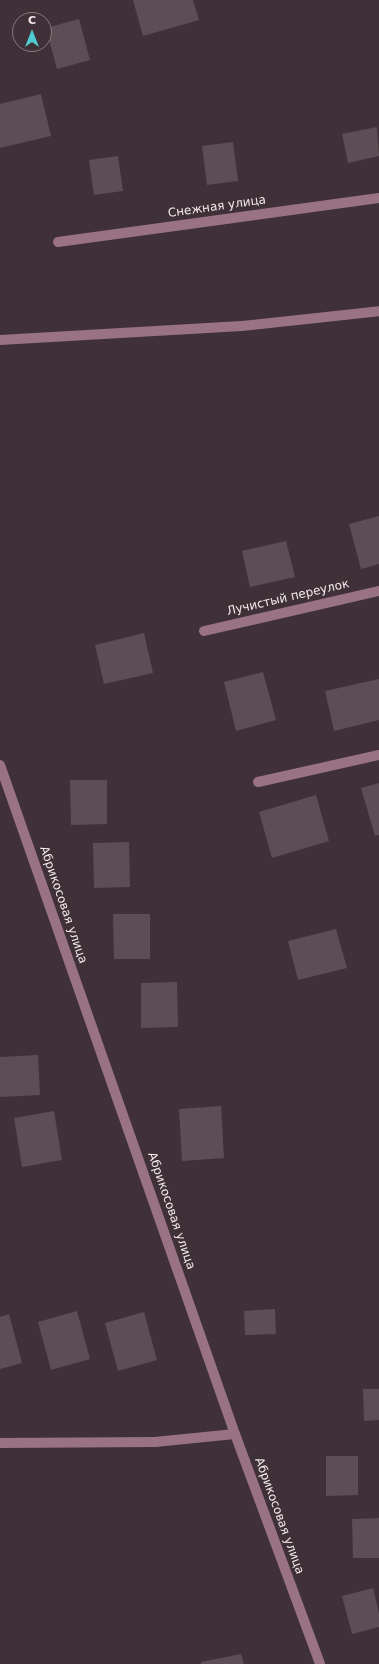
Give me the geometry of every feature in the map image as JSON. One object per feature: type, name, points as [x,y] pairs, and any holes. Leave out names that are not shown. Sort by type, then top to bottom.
[{"type":"street","name":"Снежная улица","points":[[58,242],[379,198]]},
{"type":"street","points":[[0,340],[242,326],[379,310]]},
{"type":"street","name":"Лучистый переулок","points":[[204,631],[379,591]]},
{"type":"street","points":[[258,782],[379,755]]},
{"type":"street","name":"Абрикосовая улица","points":[[0,765],[235,1434],[320,1664]]},
{"type":"street","points":[[0,1443],[155,1442],[235,1434]]},
{"type":"building","points":[[133,0],[193,0],[199,20],[143,36]]},
{"type":"building","points":[[79,19],[90,60],[57,69],[52,50],[52,26]]},
{"type":"building","points":[[41,94],[51,136],[0,148],[0,104]]},
{"type":"building","points":[[377,127],[379,156],[348,163],[342,134]]},
{"type":"building","points":[[233,142],[238,181],[207,185],[202,146]]},
{"type":"building","points":[[118,156],[123,191],[94,195],[89,160]]},
{"type":"building","points":[[379,516],[379,564],[361,569],[349,524]]},
{"type":"building","points":[[286,541],[295,577],[250,587],[242,551]]},
{"type":"building","points":[[144,633],[153,673],[104,684],[95,645]]},
{"type":"building","points":[[263,672],[276,720],[236,731],[224,682]]},
{"type":"building","points":[[379,679],[379,720],[334,731],[325,691]]},
{"type":"building","points":[[70,780],[107,780],[107,824],[71,825]]},
{"type":"building","points":[[379,783],[379,835],[375,836],[361,788]]},
{"type":"building","points":[[316,795],[329,841],[272,858],[259,812]]},
{"type":"building","points":[[129,842],[130,887],[94,888],[93,843]]},
{"type":"building","points":[[113,914],[150,914],[150,959],[114,959]]},
{"type":"building","points":[[336,929],[347,968],[298,980],[288,941]]},
{"type":"building","points":[[177,982],[178,1027],[141,1028],[141,983]]},
{"type":"building","points":[[38,1055],[40,1095],[0,1097],[0,1057]]},
{"type":"building","points":[[221,1106],[224,1158],[182,1161],[179,1109]]},
{"type":"building","points":[[54,1111],[62,1160],[22,1167],[14,1118]]},
{"type":"building","points":[[275,1309],[276,1334],[245,1335],[244,1311]]},
{"type":"building","points":[[77,1311],[90,1359],[51,1370],[38,1322]]},
{"type":"building","points":[[144,1312],[157,1360],[118,1371],[105,1323]]},
{"type":"building","points":[[9,1314],[22,1363],[0,1369],[0,1317]]},
{"type":"building","points":[[363,1389],[379,1389],[379,1420],[364,1421]]},
{"type":"building","points":[[326,1456],[358,1456],[358,1495],[326,1496]]},
{"type":"building","points":[[379,1518],[379,1558],[353,1558],[352,1519]]},
{"type":"building","points":[[373,1588],[379,1613],[379,1627],[352,1634],[342,1596]]},
{"type":"building","points":[[241,1654],[244,1664],[201,1664],[201,1662]]}]
